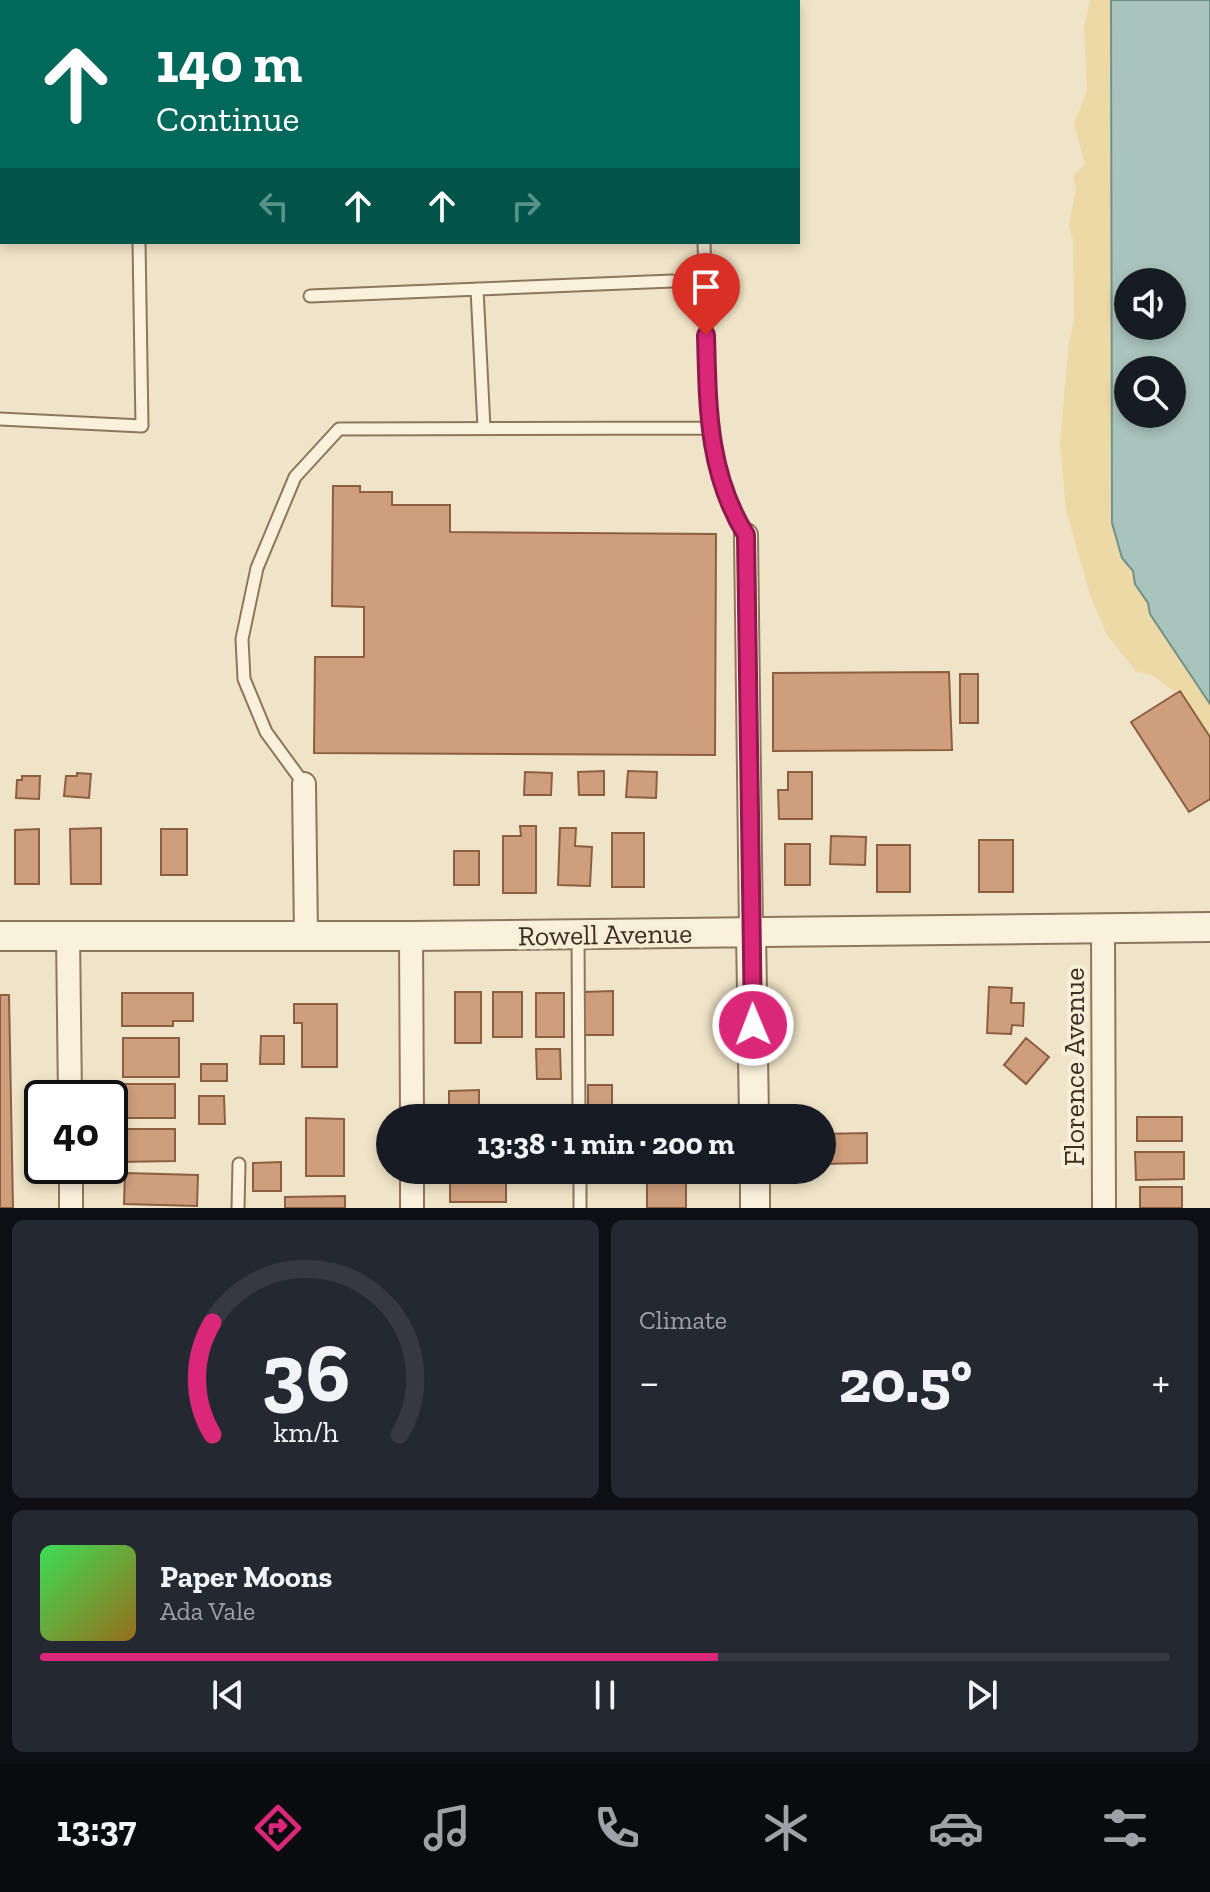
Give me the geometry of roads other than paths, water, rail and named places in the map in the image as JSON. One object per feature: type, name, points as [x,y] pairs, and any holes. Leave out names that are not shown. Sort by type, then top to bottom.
[{"type":"street","points":[[746,535],[754,1104]]},
{"type":"street","points":[[304,784],[306,935]]},
{"type":"street","name":"Florence Avenue","points":[[1103,926],[1104,1208]]},
{"type":"street","name":"Rowell Avenue","points":[[0,936],[411,936],[1210,927]]},
{"type":"street","points":[[68,935],[70,1080]]},
{"type":"street","points":[[411,936],[412,1104]]},
{"type":"street","points":[[71,1184],[71,1208]]},
{"type":"street","points":[[412,1184],[412,1208]]},
{"type":"street","points":[[755,1184],[755,1208]]},
{"type":"lane","points":[[0,419],[142,426],[139,244]]},
{"type":"lane","points":[[704,244],[709,428],[730,509],[746,535]]},
{"type":"lane","points":[[310,296],[672,281]]},
{"type":"lane","points":[[477,289],[484,428]]},
{"type":"lane","points":[[304,784],[266,732],[244,679],[242,639],[257,568],[295,477],[339,429],[709,428]]},
{"type":"lane","points":[[578,934],[579,1104]]},
{"type":"lane","points":[[238,1208],[239,1164]]},
{"type":"lane","points":[[580,1184],[580,1208]]},
{"type":"water","points":[[1111,0],[1210,0],[1210,704],[1150,614],[1148,603],[1135,584],[1133,571],[1122,558],[1112,523]]}]
